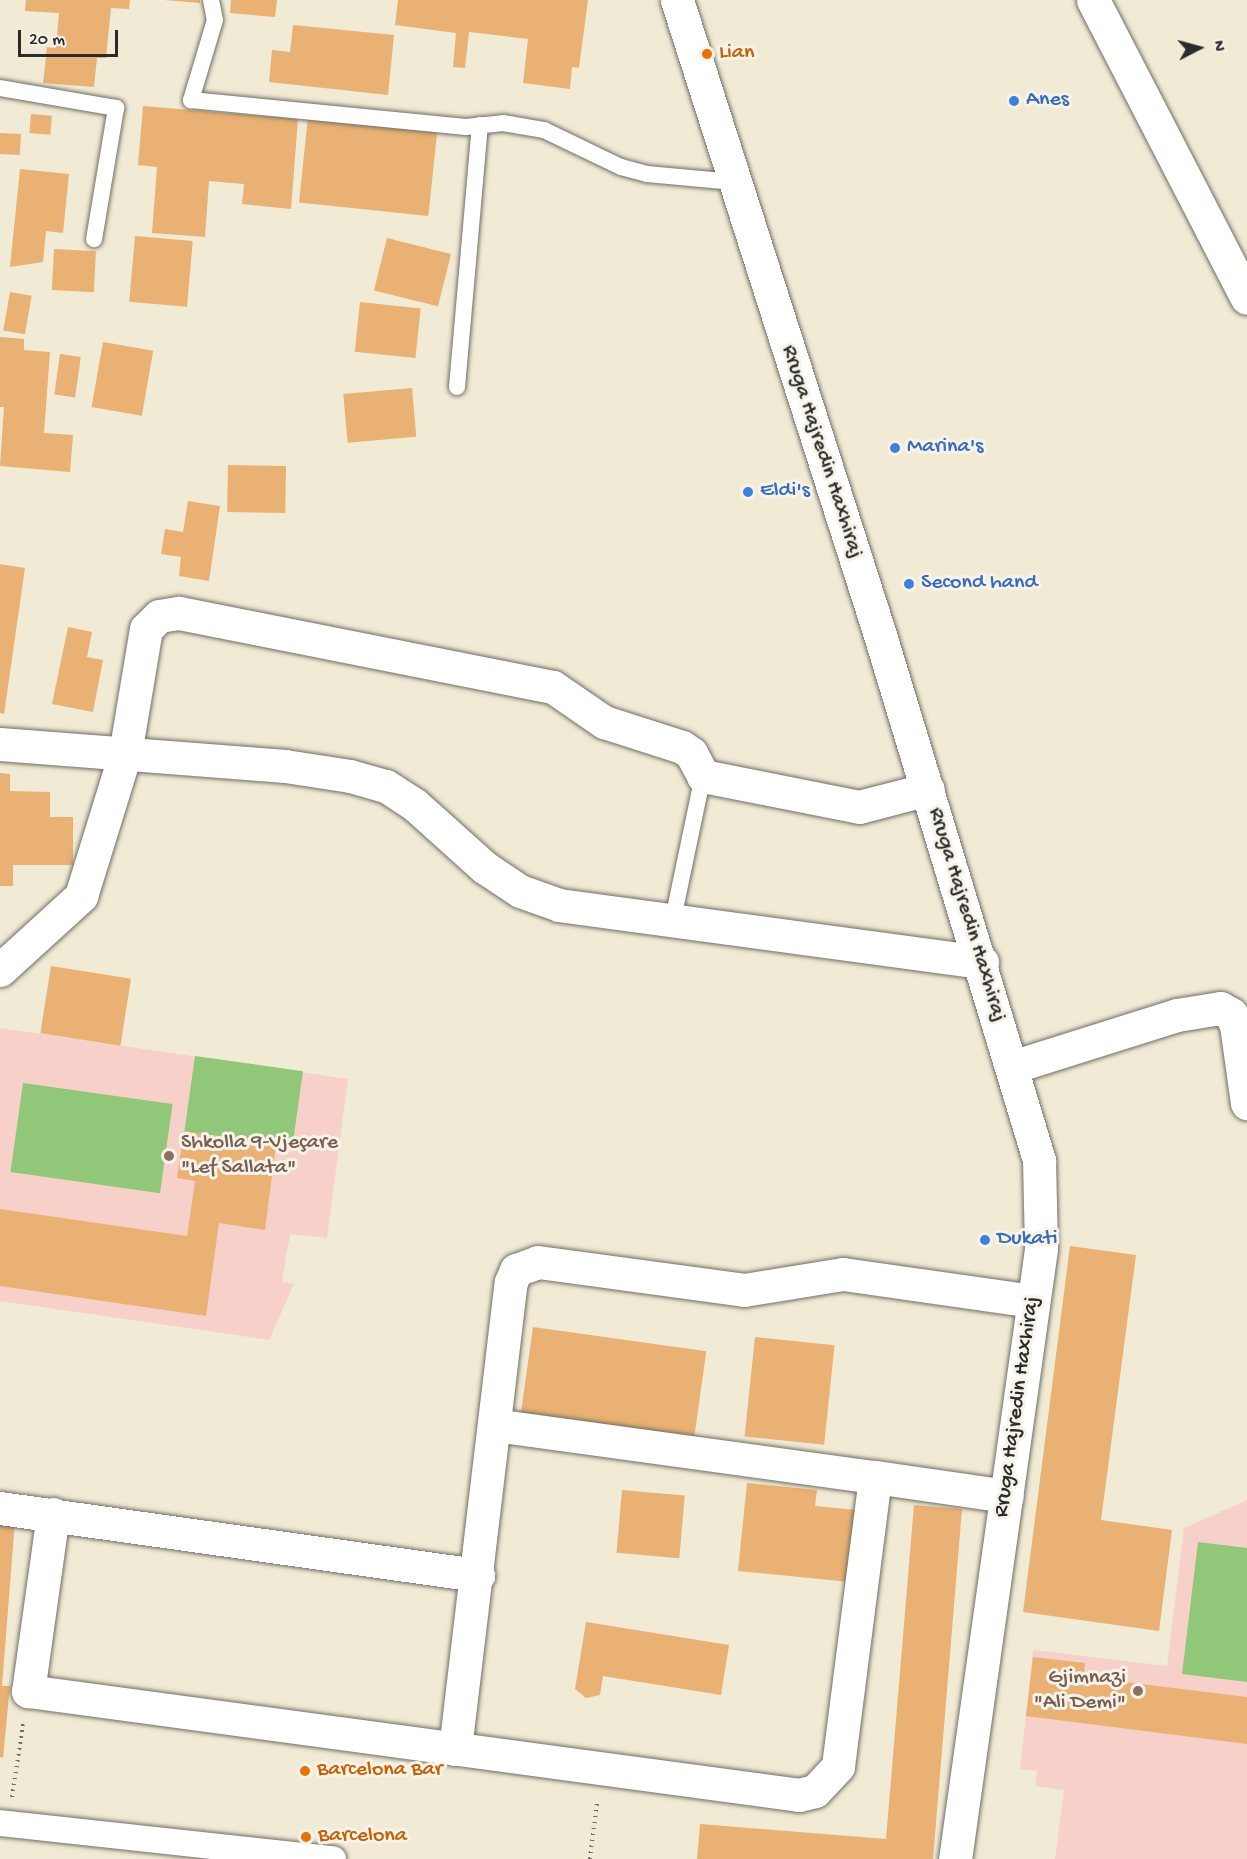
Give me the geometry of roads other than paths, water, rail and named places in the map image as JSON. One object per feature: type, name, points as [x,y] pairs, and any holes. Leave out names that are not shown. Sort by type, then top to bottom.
[{"type":"street","name":"Rruga Hajredin Haxhiraj","points":[[677,0],[982,962],[1039,1160],[1041,1249],[955,1859]]},
{"type":"street","points":[[1093,0],[1247,298]]},
{"type":"street","points":[[0,970],[81,896],[125,754],[146,629],[159,616],[179,613],[553,687],[604,722],[682,747],[691,753],[703,776],[859,807],[928,789]]},
{"type":"street","points":[[0,744],[285,766],[386,786],[415,805],[484,867],[520,891],[559,905],[982,962]]},
{"type":"street","points":[[1012,1067],[1178,1015],[1220,1008],[1231,1014],[1236,1025],[1247,1102]]},
{"type":"street","points":[[455,1749],[478,1575],[511,1282],[516,1270],[527,1264],[538,1262],[744,1290],[843,1274],[1032,1302]]},
{"type":"street","points":[[494,1425],[1007,1496]]},
{"type":"street","points":[[52,1514],[28,1690],[799,1795],[814,1791],[829,1780],[838,1766],[876,1477]]},
{"type":"street","points":[[0,1508],[478,1575]]},
{"type":"street","points":[[4,1823],[333,1859]]},
{"type":"lane","points":[[211,0],[215,20],[191,100],[480,125],[503,123],[544,130],[621,167],[647,174],[734,182]]},
{"type":"lane","points":[[0,88],[116,108],[94,239]]},
{"type":"lane","points":[[457,387],[480,125]]},
{"type":"lane","points":[[673,919],[703,776]]},
{"type":"place","name":"Lian","points":[[707,54]]},
{"type":"place","name":"Anes","points":[[1014,101]]},
{"type":"place","name":"Marina's","points":[[895,448]]},
{"type":"place","name":"Eldi's","points":[[748,492]]},
{"type":"place","name":"Second hand","points":[[909,584]]},
{"type":"place","name":"Shkolla 9-Vjeçare \"Lef Sallata\"","points":[[169,1156]]},
{"type":"place","name":"Dukati","points":[[985,1240]]},
{"type":"place","name":"Gjimnazi \"Ali Demi\"","points":[[1138,1691]]},
{"type":"place","name":"Barcelona Bar","points":[[305,1771]]},
{"type":"place","name":"Barcelona","points":[[306,1837]]}]
